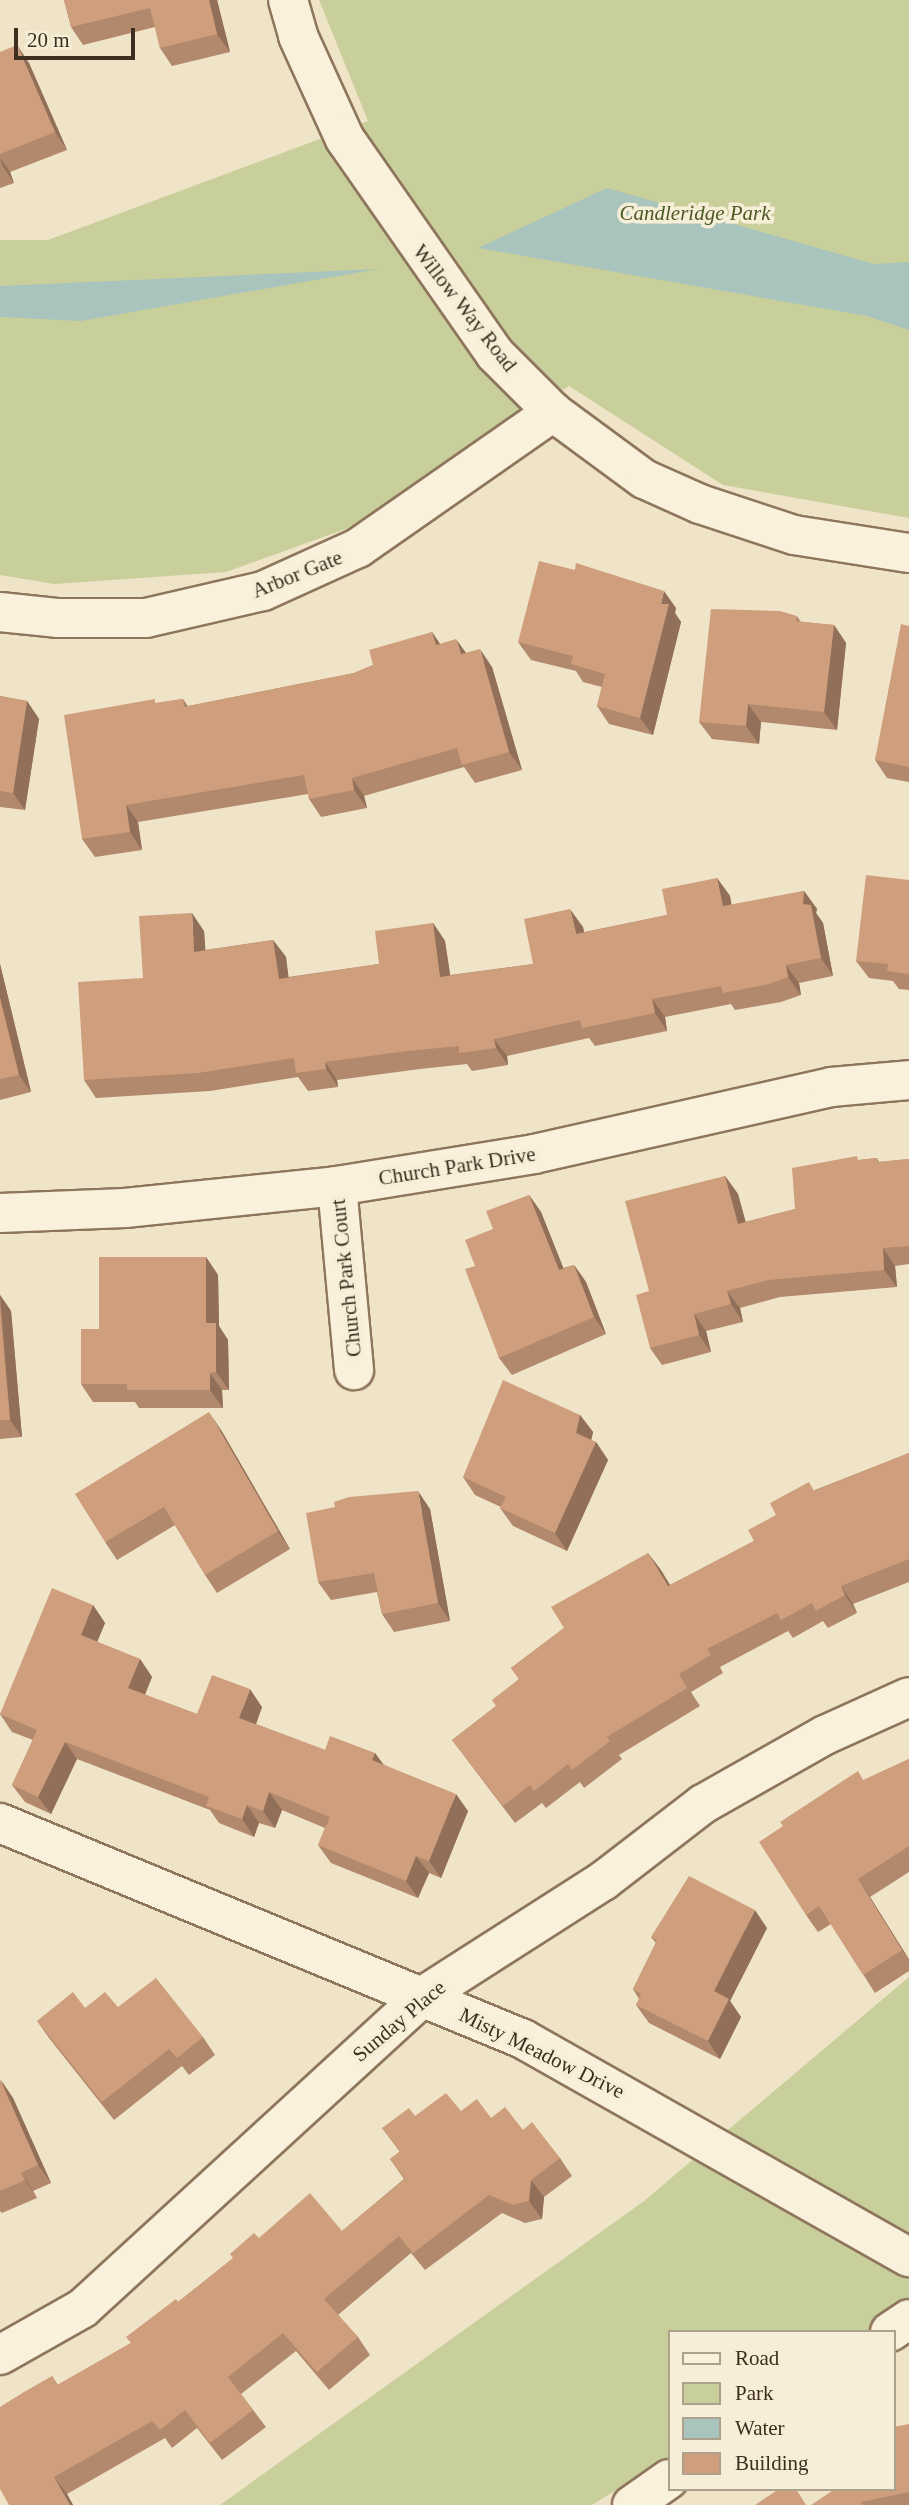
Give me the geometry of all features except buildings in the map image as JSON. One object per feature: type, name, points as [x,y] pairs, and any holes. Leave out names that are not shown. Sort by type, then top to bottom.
[{"type":"street","name":"Willow Way Road","points":[[288,0],[298,36],[345,139],[495,354],[553,412],[644,479],[700,504],[794,535],[909,553]]},
{"type":"street","name":"Arbor Gate","points":[[0,612],[57,618],[146,618],[263,592],[379,535],[553,412]]},
{"type":"street","name":"Church Park Drive","points":[[0,1213],[125,1208],[337,1186],[534,1154],[831,1087],[909,1080]]},
{"type":"street","name":"Church Park Court","points":[[337,1186],[355,1370]]},
{"type":"street","name":"Sunday Place","points":[[0,2356],[83,2308],[422,1996],[603,1881],[703,1804],[824,1735],[909,1697]]},
{"type":"street","name":"Misty Meadow Drive","points":[[0,1823],[523,2039],[603,2081],[909,2257]]},
{"type":"street","points":[[893,2330],[909,2319]]},
{"type":"street","points":[[632,2505],[668,2480]]},
{"type":"green space","name":"Candleridge Park","points":[[319,0],[909,0],[909,518],[723,485],[569,386],[362,523],[226,572],[54,584],[0,575],[0,240],[48,240],[368,121]]},
{"type":"green space","points":[[909,1977],[909,2309],[875,2330],[668,2330],[668,2458],[592,2505],[220,2505],[644,2201]]},
{"type":"water","points":[[607,188],[874,264],[909,262],[909,330],[867,316],[478,248]]},
{"type":"water","points":[[378,269],[81,321],[0,317],[0,286]]}]
